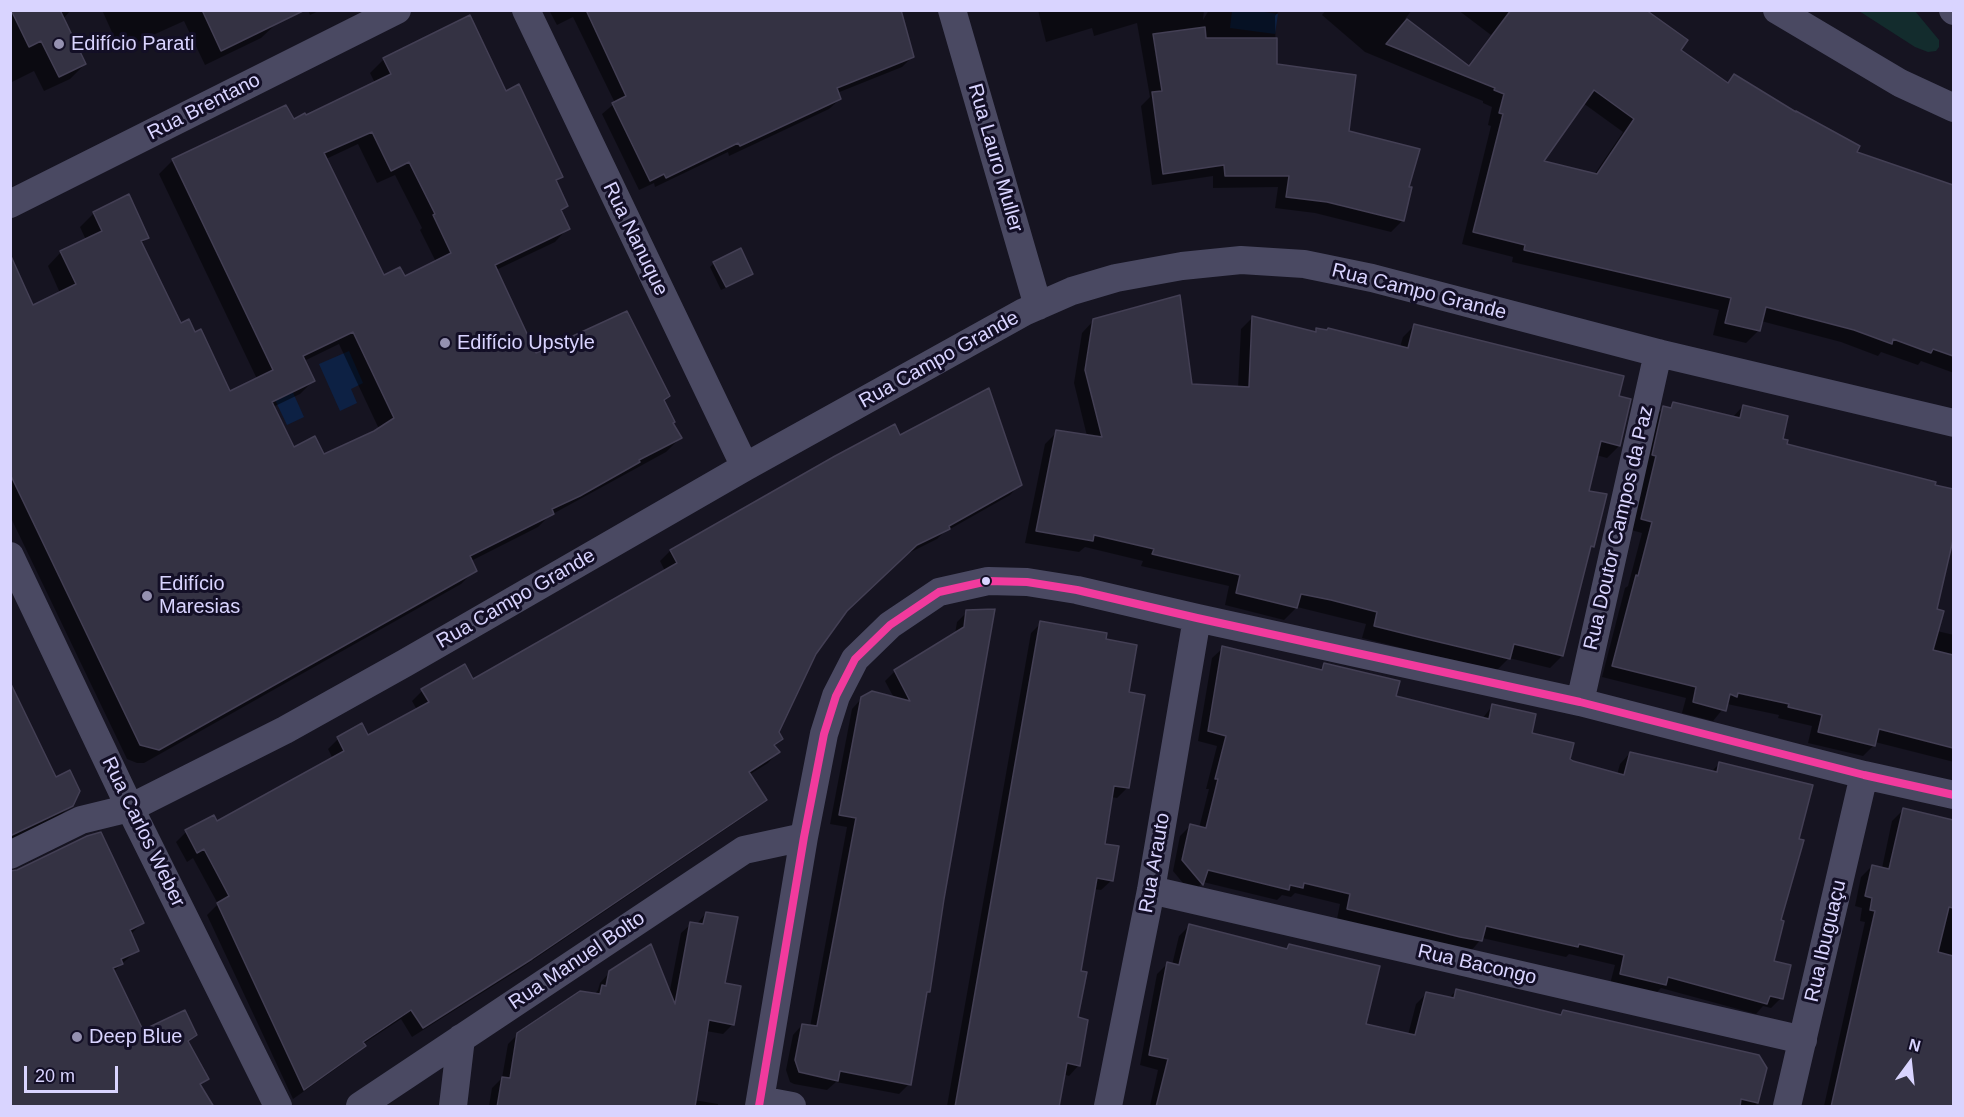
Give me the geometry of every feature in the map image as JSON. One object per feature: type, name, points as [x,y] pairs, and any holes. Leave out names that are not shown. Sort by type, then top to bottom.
[{"type":"street","name":"Rua Brentano","points":[[10,204],[397,10]]},
{"type":"street","name":"Rua Nanuque","points":[[526,10],[746,467]]},
{"type":"street","name":"Rua Lauro Muller","points":[[952,10],[1038,306]]},
{"type":"street","points":[[1776,10],[1900,83],[1949,100]]},
{"type":"street","name":"Rua Campo Grande","points":[[10,855],[81,820],[130,808],[285,730],[746,467],[1038,306],[1072,291],[1116,278],[1182,266],[1240,261],[1304,264],[1372,278],[1658,353],[1953,423]]},
{"type":"street","name":"Rua Doutor Campos da Paz","points":[[1580,702],[1658,353]]},
{"type":"street","name":"Rua Carlos Weber","points":[[10,556],[130,808],[278,1107]]},
{"type":"street","points":[[792,1107],[760,1103],[804,837],[827,725],[836,696],[855,659],[890,625],[939,592],[988,581],[1027,582],[1077,590],[1580,702],[1953,795]]},
{"type":"street","name":"Rua Arauto","points":[[1108,1107],[1151,890],[1197,618]]},
{"type":"street","name":"Rua Ibuguaçu","points":[[1787,1107],[1864,774]]},
{"type":"street","name":"Rua Manuel Bolto","points":[[360,1107],[744,850],[804,837]]},
{"type":"street","name":"Rua Bacongo","points":[[1151,890],[1803,1040]]},
{"type":"street","points":[[453,1107],[461,1038]]},
{"type":"green space","points":[[1859,11],[1915,11],[1939,40],[1939,47],[1936,51],[1928,52],[1915,47]]},
{"type":"water","points":[[1232,11],[1278,14],[1275,34],[1230,28]]},
{"type":"water","points":[[349,351],[363,383],[351,389],[357,403],[340,411],[319,364]]},
{"type":"water","points":[[285,375],[304,417],[287,425],[267,383]]},
{"type":"building","name":"Edifício Parati","points":[[11,10],[60,10],[86,64],[59,77],[41,41],[29,47]]},
{"type":"building","points":[[202,10],[305,10],[221,51]]},
{"type":"building","points":[[586,10],[901,10],[914,57],[837,88],[841,99],[740,146],[738,143],[666,178],[664,174],[650,181],[612,103],[626,96]]},
{"type":"building","points":[[1511,10],[1646,10],[1688,40],[1681,50],[1728,83],[1734,74],[1796,112],[1860,146],[1857,152],[1953,185],[1953,356],[1933,349],[1931,353],[1893,339],[1892,344],[1854,330],[1766,307],[1760,331],[1725,323],[1731,298],[1524,250],[1525,245],[1473,232],[1503,114],[1499,113],[1504,94],[1494,90],[1495,88],[1386,44],[1407,19],[1469,66]],"holes":[[[1594,90],[1634,119],[1597,174],[1544,161]]]},
{"type":"building","points":[[470,15],[506,91],[519,84],[563,177],[556,180],[568,206],[561,210],[570,229],[495,265],[536,353],[627,311],[670,396],[664,400],[682,438],[639,460],[640,462],[580,496],[552,509],[554,514],[470,556],[477,571],[159,750],[140,745],[10,474],[10,254],[33,305],[76,284],[60,251],[102,231],[93,212],[129,194],[149,238],[141,241],[181,323],[189,319],[195,332],[201,329],[230,391],[273,370],[172,159],[286,105],[294,119],[305,113],[306,115],[391,74],[383,58]],"holes":[[[372,132],[391,171],[409,162],[435,214],[433,215],[451,253],[405,276],[400,267],[384,275],[324,153]],[[353,332],[394,418],[374,431],[324,454],[315,436],[294,447],[272,402],[315,381],[303,356]]]},
{"type":"building","points":[[1205,27],[1206,38],[1277,38],[1277,64],[1356,75],[1349,131],[1420,149],[1409,187],[1412,187],[1404,221],[1327,202],[1286,197],[1289,176],[1225,176],[1224,165],[1163,174],[1152,92],[1162,91],[1153,34]]},
{"type":"building","points":[[741,248],[753,274],[726,287],[713,262]]},
{"type":"building","points":[[1180,295],[1192,384],[1249,387],[1252,316],[1316,332],[1316,328],[1327,330],[1328,328],[1408,348],[1414,324],[1624,376],[1619,396],[1631,399],[1620,446],[1601,441],[1589,491],[1607,494],[1594,547],[1591,546],[1563,656],[1514,644],[1510,659],[1374,626],[1377,612],[1331,600],[1301,594],[1297,608],[1236,593],[1240,575],[1152,554],[1154,549],[1094,535],[1093,541],[1036,531],[1056,430],[1102,437],[1085,370],[1093,319]]},
{"type":"building","points":[[989,388],[1022,485],[949,526],[950,529],[917,545],[847,611],[816,654],[779,732],[783,739],[774,745],[780,752],[749,772],[767,800],[532,959],[423,1028],[411,1010],[363,1042],[366,1046],[304,1090],[217,903],[229,896],[204,849],[197,853],[185,830],[214,815],[217,821],[344,751],[337,737],[362,723],[368,735],[429,702],[421,689],[465,664],[473,679],[677,563],[670,550],[835,456],[895,424],[900,435]]},
{"type":"building","points":[[1673,402],[1740,418],[1743,405],[1788,416],[1783,439],[1788,440],[1787,444],[1936,482],[1935,485],[1953,489],[1953,540],[1937,609],[1944,611],[1933,650],[1953,655],[1953,748],[1879,729],[1875,746],[1818,732],[1822,715],[1788,707],[1789,704],[1738,693],[1737,697],[1730,694],[1726,711],[1693,702],[1696,687],[1612,666],[1652,522],[1641,519],[1656,456],[1652,455],[1663,406],[1671,408]]},
{"type":"building","points":[[995,609],[930,992],[927,992],[911,1085],[840,1071],[838,1081],[799,1072],[795,1060],[802,1024],[817,1026],[856,818],[839,815],[861,697],[872,691],[910,701],[894,670],[964,627],[966,610]]},
{"type":"building","points":[[1040,621],[1107,633],[1106,639],[1137,645],[1129,692],[1145,695],[1129,788],[1114,786],[1105,844],[1119,846],[1113,881],[1097,878],[1081,971],[1087,972],[1078,1017],[1088,1020],[1080,1066],[1067,1063],[1059,1107],[955,1107]]},
{"type":"building","points":[[1222,646],[1322,670],[1324,663],[1400,681],[1396,696],[1489,719],[1492,704],[1536,714],[1532,733],[1574,743],[1570,759],[1573,761],[1624,775],[1630,752],[1717,772],[1719,762],[1813,785],[1799,839],[1804,840],[1781,920],[1784,921],[1774,961],[1791,965],[1783,999],[1770,996],[1767,1004],[1668,977],[1666,985],[1620,974],[1624,955],[1486,926],[1482,941],[1460,937],[1347,909],[1350,894],[1304,883],[1303,888],[1290,885],[1289,890],[1208,870],[1203,885],[1182,860],[1190,824],[1206,828],[1218,779],[1215,779],[1226,736],[1208,731]]},
{"type":"building","points":[[10,682],[56,777],[70,770],[80,791],[73,806],[10,836]]},
{"type":"building","points":[[1903,808],[1953,820],[1953,908],[1949,907],[1938,952],[1953,956],[1953,1107],[1831,1107],[1875,911],[1870,910],[1872,898],[1865,896],[1872,865],[1889,869]]},
{"type":"building","points":[[101,832],[144,923],[130,930],[139,951],[121,959],[123,964],[113,968],[143,1030],[185,1010],[197,1035],[188,1041],[209,1079],[200,1084],[214,1107],[10,1107],[10,871],[17,870],[87,836]]},
{"type":"building","points":[[706,912],[738,917],[725,983],[741,986],[734,1025],[709,1020],[695,1107],[497,1107],[502,1077],[510,1078],[517,1033],[580,991],[600,994],[602,985],[606,986],[609,971],[651,944],[675,1004],[690,922],[703,924]]},
{"type":"building","points":[[1189,924],[1287,949],[1289,944],[1380,966],[1366,1024],[1415,1035],[1426,992],[1454,998],[1456,989],[1561,1015],[1563,1010],[1759,1055],[1767,1068],[1758,1103],[1741,1099],[1740,1107],[1156,1107],[1168,1059],[1149,1055],[1167,962],[1179,965]]},
{"type":"transit line","points":[[759,1106],[804,837],[824,734],[836,696],[855,659],[890,625],[939,592],[988,581],[1027,582],[1077,590],[1580,702],[1864,775],[1954,795]]},
{"type":"place","name":"Edifício Parati","points":[[59,44]]},
{"type":"place","name":"Edifício Upstyle","points":[[445,343]]},
{"type":"place","name":"Edifício Maresias","points":[[147,596]]},
{"type":"place","name":"Deep Blue","points":[[77,1037]]}]
